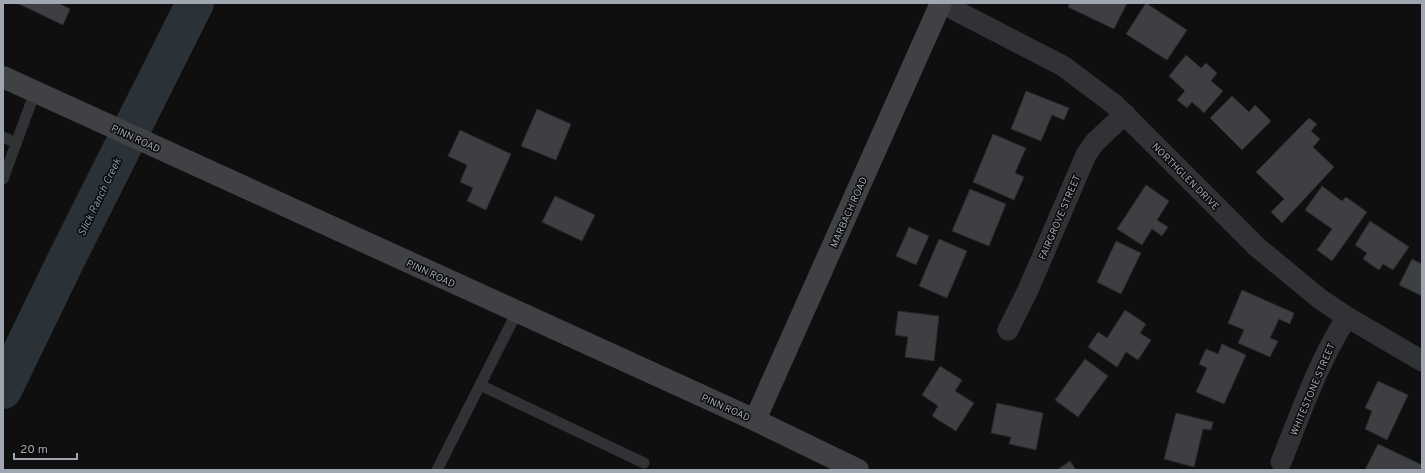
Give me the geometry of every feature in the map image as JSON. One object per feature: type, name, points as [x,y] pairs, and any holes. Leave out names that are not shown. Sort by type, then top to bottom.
[{"type":"street","name":"NORTHGLEN DRIVE","points":[[941,3],[1063,66],[1125,114],[1257,247],[1320,299],[1347,317],[1422,361]]},
{"type":"street","name":"MARBACH ROAD","points":[[755,420],[941,3]]},
{"type":"street","name":"PINN ROAD","points":[[3,77],[755,420],[858,470]]},
{"type":"street","name":"FAIRGROVE STREET","points":[[1008,330],[1028,290],[1086,155],[1095,142],[1125,114]]},
{"type":"street","name":"WHITESTONE STREET","points":[[1280,462],[1324,358],[1347,317]]},
{"type":"lane","points":[[3,179],[35,92]]},
{"type":"lane","points":[[3,137],[16,143]]},
{"type":"lane","points":[[437,470],[517,312]]},
{"type":"lane","points":[[480,385],[644,463]]},
{"type":"building","points":[[17,3],[58,3],[70,9],[63,25]]},
{"type":"building","points":[[1070,3],[1127,3],[1114,29],[1068,7]]},
{"type":"building","points":[[1146,3],[1187,30],[1167,60],[1126,34]]},
{"type":"building","points":[[1186,55],[1201,68],[1206,63],[1217,73],[1211,81],[1223,91],[1204,113],[1192,102],[1187,108],[1177,100],[1185,91],[1169,76]]},
{"type":"building","points":[[1026,91],[1069,108],[1064,120],[1052,115],[1041,141],[1011,129]]},
{"type":"building","points":[[1232,96],[1249,112],[1255,105],[1271,121],[1242,150],[1210,118]]},
{"type":"building","points":[[537,109],[571,124],[556,160],[521,146]]},
{"type":"building","points":[[1309,118],[1317,124],[1311,131],[1320,139],[1313,147],[1334,167],[1282,223],[1271,212],[1284,199],[1256,172]]},
{"type":"building","points":[[460,130],[511,154],[486,210],[467,201],[473,188],[460,182],[467,165],[448,156]]},
{"type":"building","points":[[993,134],[1026,148],[1015,173],[1024,177],[1014,200],[973,182]]},
{"type":"building","points":[[1146,185],[1169,201],[1157,220],[1168,227],[1162,236],[1152,229],[1142,245],[1117,229]]},
{"type":"building","points":[[1322,186],[1342,201],[1346,197],[1367,212],[1332,261],[1317,250],[1332,229],[1305,210]]},
{"type":"building","points":[[970,189],[1006,204],[989,246],[952,231]]},
{"type":"building","points":[[555,196],[595,215],[582,241],[542,222]]},
{"type":"building","points":[[1370,221],[1409,247],[1393,270],[1383,264],[1379,270],[1363,259],[1367,253],[1355,245]]},
{"type":"building","points":[[909,227],[929,236],[916,265],[896,256]]},
{"type":"building","points":[[939,239],[967,251],[947,298],[919,286]]},
{"type":"building","points":[[1116,241],[1141,253],[1121,294],[1097,282]]},
{"type":"building","points":[[1412,259],[1422,264],[1422,296],[1399,285]]},
{"type":"building","points":[[1242,290],[1294,313],[1290,324],[1279,319],[1270,338],[1278,341],[1270,357],[1238,343],[1244,330],[1228,323]]},
{"type":"building","points":[[1125,310],[1146,324],[1140,333],[1151,340],[1138,360],[1126,352],[1117,367],[1088,347],[1098,332],[1107,338]]},
{"type":"building","points":[[898,311],[939,316],[934,361],[905,357],[908,337],[895,335]]},
{"type":"building","points":[[1222,344],[1246,355],[1224,404],[1196,392],[1207,368],[1199,364],[1206,349],[1218,354]]},
{"type":"building","points":[[1085,359],[1108,376],[1078,417],[1055,400]]},
{"type":"building","points":[[940,366],[962,380],[955,391],[974,403],[956,431],[932,416],[938,406],[922,395]]},
{"type":"building","points":[[1378,381],[1408,395],[1387,440],[1365,429],[1372,411],[1365,408]]},
{"type":"building","points":[[997,403],[1043,413],[1036,450],[1009,444],[1011,437],[991,433]]},
{"type":"building","points":[[1176,413],[1213,422],[1211,430],[1203,429],[1194,467],[1164,459]]},
{"type":"building","points":[[1378,444],[1422,465],[1422,470],[1365,470]]},
{"type":"building","points":[[1070,461],[1076,470],[1057,470]]},
{"type":"waterway","name":"Slick Ranch Creek","points":[[3,390],[66,260],[195,3]]}]
